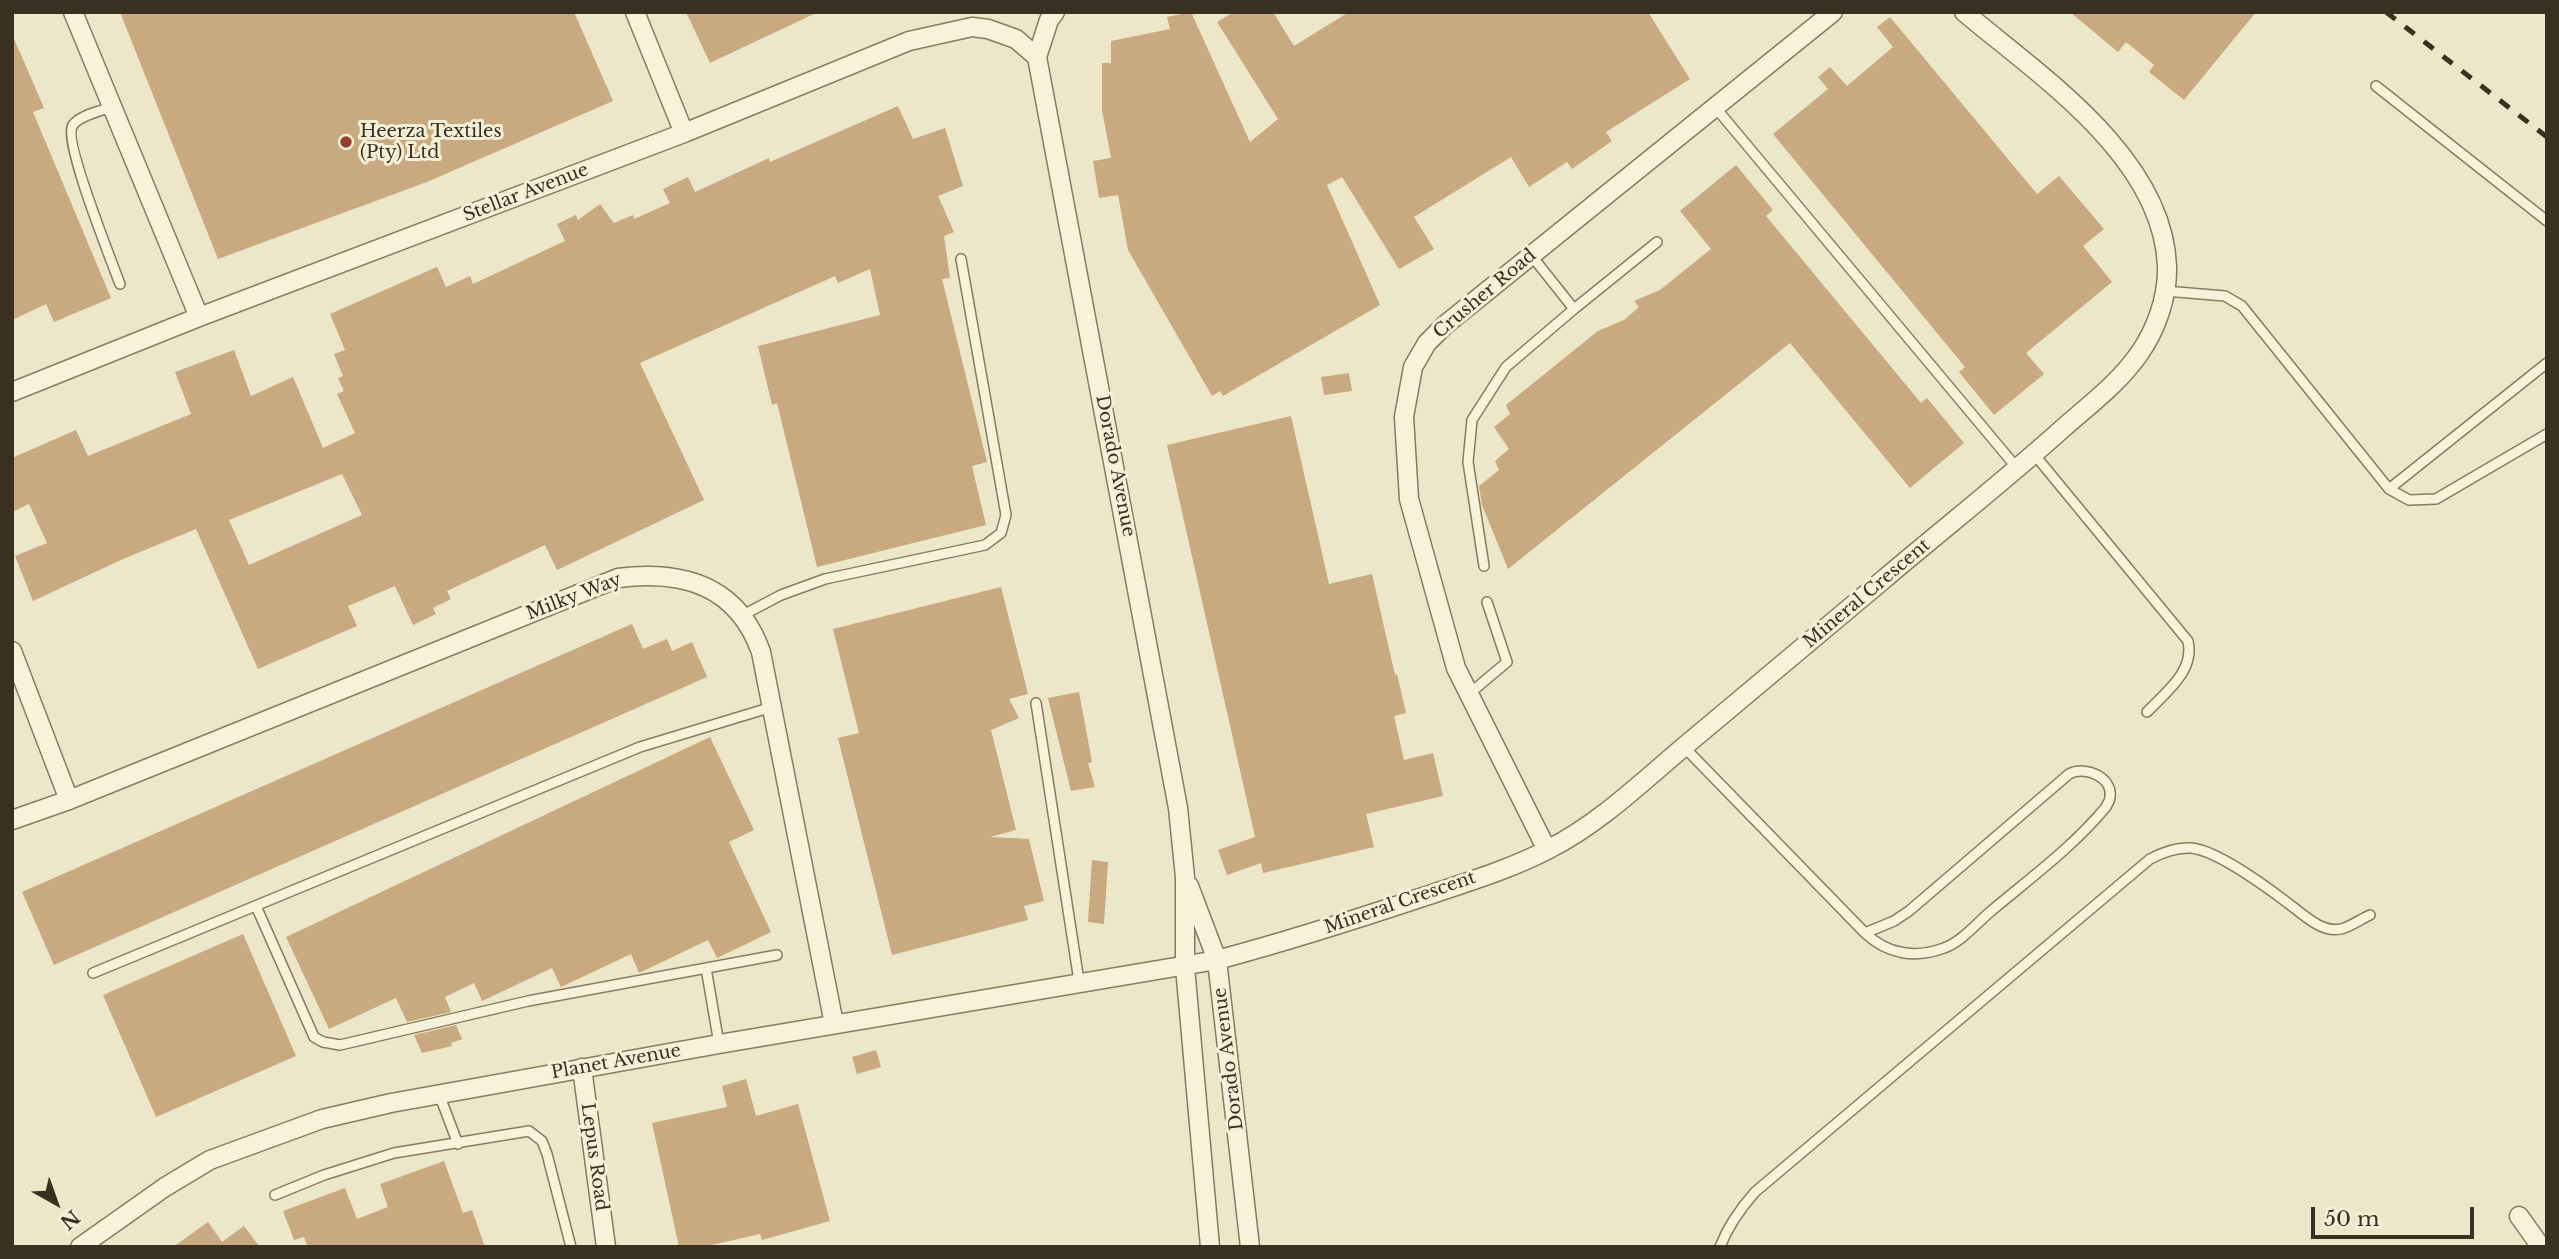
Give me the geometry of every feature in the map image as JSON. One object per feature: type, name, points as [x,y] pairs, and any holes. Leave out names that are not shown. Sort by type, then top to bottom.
[{"type":"street","points":[[73,12],[199,317]]},
{"type":"street","points":[[635,12],[684,133]]},
{"type":"street","points":[[1037,57],[1049,20],[1055,12]]},
{"type":"street","name":"Crusher Road","points":[[1546,850],[1452,656],[1409,499],[1404,417],[1413,367],[1427,343],[1445,325],[1833,12]]},
{"type":"street","name":"Mineral Crescent","points":[[1185,967],[1282,942],[1373,914],[1546,850],[1575,834],[1684,747],[2034,454],[2117,380],[2140,352],[2157,323],[2165,292],[2167,265],[2158,219],[2139,180],[2121,153],[2084,114],[1964,12]]},
{"type":"street","name":"Stellar Avenue","points":[[12,392],[199,317],[684,133],[909,40],[971,23],[1016,39],[1037,57]]},
{"type":"street","name":"Dorado Avenue","points":[[1037,57],[1176,794],[1185,877],[1185,967],[1210,1247]]},
{"type":"street","name":"Milky Way","points":[[12,820],[69,800],[618,578],[644,575],[689,580],[726,599],[743,615],[754,632],[761,652],[834,1024]]},
{"type":"street","points":[[12,651],[69,800]]},
{"type":"street","name":"Dorado Avenue","points":[[1185,877],[1217,960],[1250,1247]]},
{"type":"street","name":"Planet Avenue","points":[[80,1247],[165,1187],[210,1160],[322,1119],[582,1068],[1080,981],[1185,967]]},
{"type":"street","name":"Lepus Road","points":[[582,1068],[606,1247]]},
{"type":"street","points":[[2519,1216],[2541,1247]]},
{"type":"lane","points":[[2376,86],[2547,221]]},
{"type":"lane","points":[[112,107],[80,120],[72,125],[70,131],[75,162],[120,284]]},
{"type":"lane","points":[[1715,107],[2017,468]]},
{"type":"lane","points":[[1484,566],[1468,462],[1472,420],[1507,367],[1657,242]]},
{"type":"lane","points":[[1531,255],[1574,309]]},
{"type":"lane","points":[[743,615],[781,595],[825,579],[985,545],[1001,533],[1006,515],[961,259]]},
{"type":"lane","points":[[2165,292],[2225,296],[2242,306],[2389,489],[2409,500],[2436,499],[2547,433]]},
{"type":"lane","points":[[2389,489],[2547,363]]},
{"type":"lane","points":[[2034,454],[2188,641],[2188,662],[2180,677],[2147,712]]},
{"type":"lane","points":[[1469,694],[1507,662],[1487,602]]},
{"type":"lane","points":[[1036,704],[1080,981]]},
{"type":"lane","points":[[93,973],[640,747],[772,707]]},
{"type":"lane","points":[[1684,747],[1865,933],[1889,950],[1920,954],[1953,944],[2050,861],[2098,817],[2106,807],[2110,796],[2109,788],[2092,772],[2083,769],[2069,774],[1909,911],[1894,921],[1865,933]]},
{"type":"lane","points":[[1720,1247],[1726,1230],[1755,1192],[2150,859],[2161,853],[2193,848],[2214,854],[2311,921],[2326,928],[2340,930],[2370,915]]},
{"type":"lane","points":[[256,906],[314,1037],[323,1042],[340,1045],[528,1001],[777,955]]},
{"type":"lane","points":[[706,968],[719,1044]]},
{"type":"lane","points":[[439,1094],[458,1143]]},
{"type":"lane","points":[[275,1195],[324,1175],[394,1153],[529,1131],[542,1141],[571,1247]]},
{"type":"building","name":"Heerza Textiles (Pty) Ltd","points":[[120,12],[574,12],[613,101],[427,182],[218,259]]},
{"type":"building","points":[[686,12],[818,12],[710,63]]},
{"type":"building","points":[[1191,12],[1250,142],[1278,119],[1217,22],[1234,12],[1273,12],[1294,46],[1349,12],[1648,12],[1690,79],[1606,132],[1612,141],[1572,169],[1567,162],[1529,187],[1511,157],[1414,217],[1434,249],[1399,269],[1342,177],[1327,185],[1380,305],[1223,396],[1220,391],[1212,396],[1128,250],[1118,195],[1099,198],[1093,161],[1111,158],[1102,110],[1102,63],[1111,63],[1111,41],[1170,29],[1167,17]]},
{"type":"building","points":[[2070,12],[2256,12],[2184,100],[2149,72],[2154,65],[2126,42],[2118,52]]},
{"type":"building","points":[[1890,17],[2037,194],[2059,176],[2104,229],[2083,246],[2112,282],[2026,353],[2044,374],[1994,415],[1959,372],[1965,367],[1773,134],[1828,89],[1818,77],[1830,67],[1847,86],[1893,47],[1877,27]]},
{"type":"building","points":[[12,34],[44,108],[33,112],[111,298],[54,322],[46,304],[12,320]]},
{"type":"building","points":[[898,106],[913,139],[945,128],[963,186],[938,196],[954,232],[944,236],[950,278],[942,279],[987,462],[972,466],[986,525],[817,567],[777,403],[772,405],[758,346],[880,315],[870,269],[838,283],[835,276],[640,363],[704,500],[557,570],[545,545],[447,591],[451,599],[433,608],[436,614],[413,625],[395,586],[348,606],[357,626],[258,669],[196,529],[33,601],[15,556],[47,543],[29,504],[12,512],[12,458],[76,430],[88,456],[191,414],[175,372],[234,350],[251,396],[293,377],[323,448],[355,433],[337,394],[344,391],[338,378],[343,376],[334,354],[345,350],[330,314],[437,267],[446,287],[470,276],[473,284],[565,241],[557,224],[576,215],[578,220],[600,204],[614,223],[633,215],[634,219],[670,203],[663,189],[688,177],[695,192],[769,158],[770,162]],"holes":[[[342,474],[362,515],[249,565],[229,520]]]},
{"type":"building","points":[[1736,165],[1773,210],[1766,216],[1921,403],[1927,398],[1964,443],[1910,488],[1790,343],[1508,569],[1482,505],[1479,486],[1499,470],[1495,461],[1509,449],[1494,427],[1510,414],[1506,405],[1598,331],[1624,320],[1639,307],[1634,301],[1660,290],[1711,249],[1680,211]]},
{"type":"building","points":[[1349,373],[1352,391],[1324,395],[1321,377]]},
{"type":"building","points":[[1291,416],[1329,584],[1372,574],[1406,713],[1394,716],[1404,760],[1433,753],[1443,796],[1366,814],[1374,847],[1263,873],[1261,863],[1227,875],[1218,850],[1255,837],[1167,445]]},
{"type":"building","points":[[1001,587],[1028,694],[1009,699],[1019,718],[991,730],[1016,830],[990,837],[1029,839],[1044,901],[1024,906],[1028,920],[892,955],[838,738],[859,733],[833,629]]},
{"type":"building","points":[[632,624],[643,649],[667,639],[672,651],[692,642],[707,677],[54,965],[22,892]]},
{"type":"building","points":[[1079,692],[1092,762],[1088,763],[1095,787],[1071,791],[1048,698]]},
{"type":"building","points":[[710,737],[754,830],[729,842],[771,932],[717,958],[708,940],[639,973],[631,954],[561,987],[552,968],[482,1001],[474,983],[445,997],[451,1012],[407,1022],[396,998],[329,1029],[286,937]]},
{"type":"building","points":[[1092,860],[1108,862],[1104,924],[1088,922]]},
{"type":"building","points":[[243,934],[296,1056],[156,1117],[103,995]]},
{"type":"building","points":[[456,1025],[462,1039],[451,1043],[452,1046],[422,1053],[414,1035]]},
{"type":"building","points":[[876,1050],[881,1067],[857,1074],[852,1057]]},
{"type":"building","points":[[746,1079],[756,1116],[798,1104],[830,1221],[762,1240],[760,1234],[703,1247],[679,1247],[652,1123],[727,1107],[722,1086]]},
{"type":"building","points":[[444,1161],[463,1213],[472,1210],[485,1247],[308,1247],[304,1237],[294,1240],[283,1211],[345,1188],[357,1219],[388,1207],[380,1184]]},
{"type":"building","points":[[208,1222],[222,1242],[244,1226],[260,1247],[173,1247]]},
{"type":"railway","points":[[2386,12],[2547,137]]},
{"type":"place","name":"Heerza Textiles (Pty) Ltd","points":[[346,142]]}]
